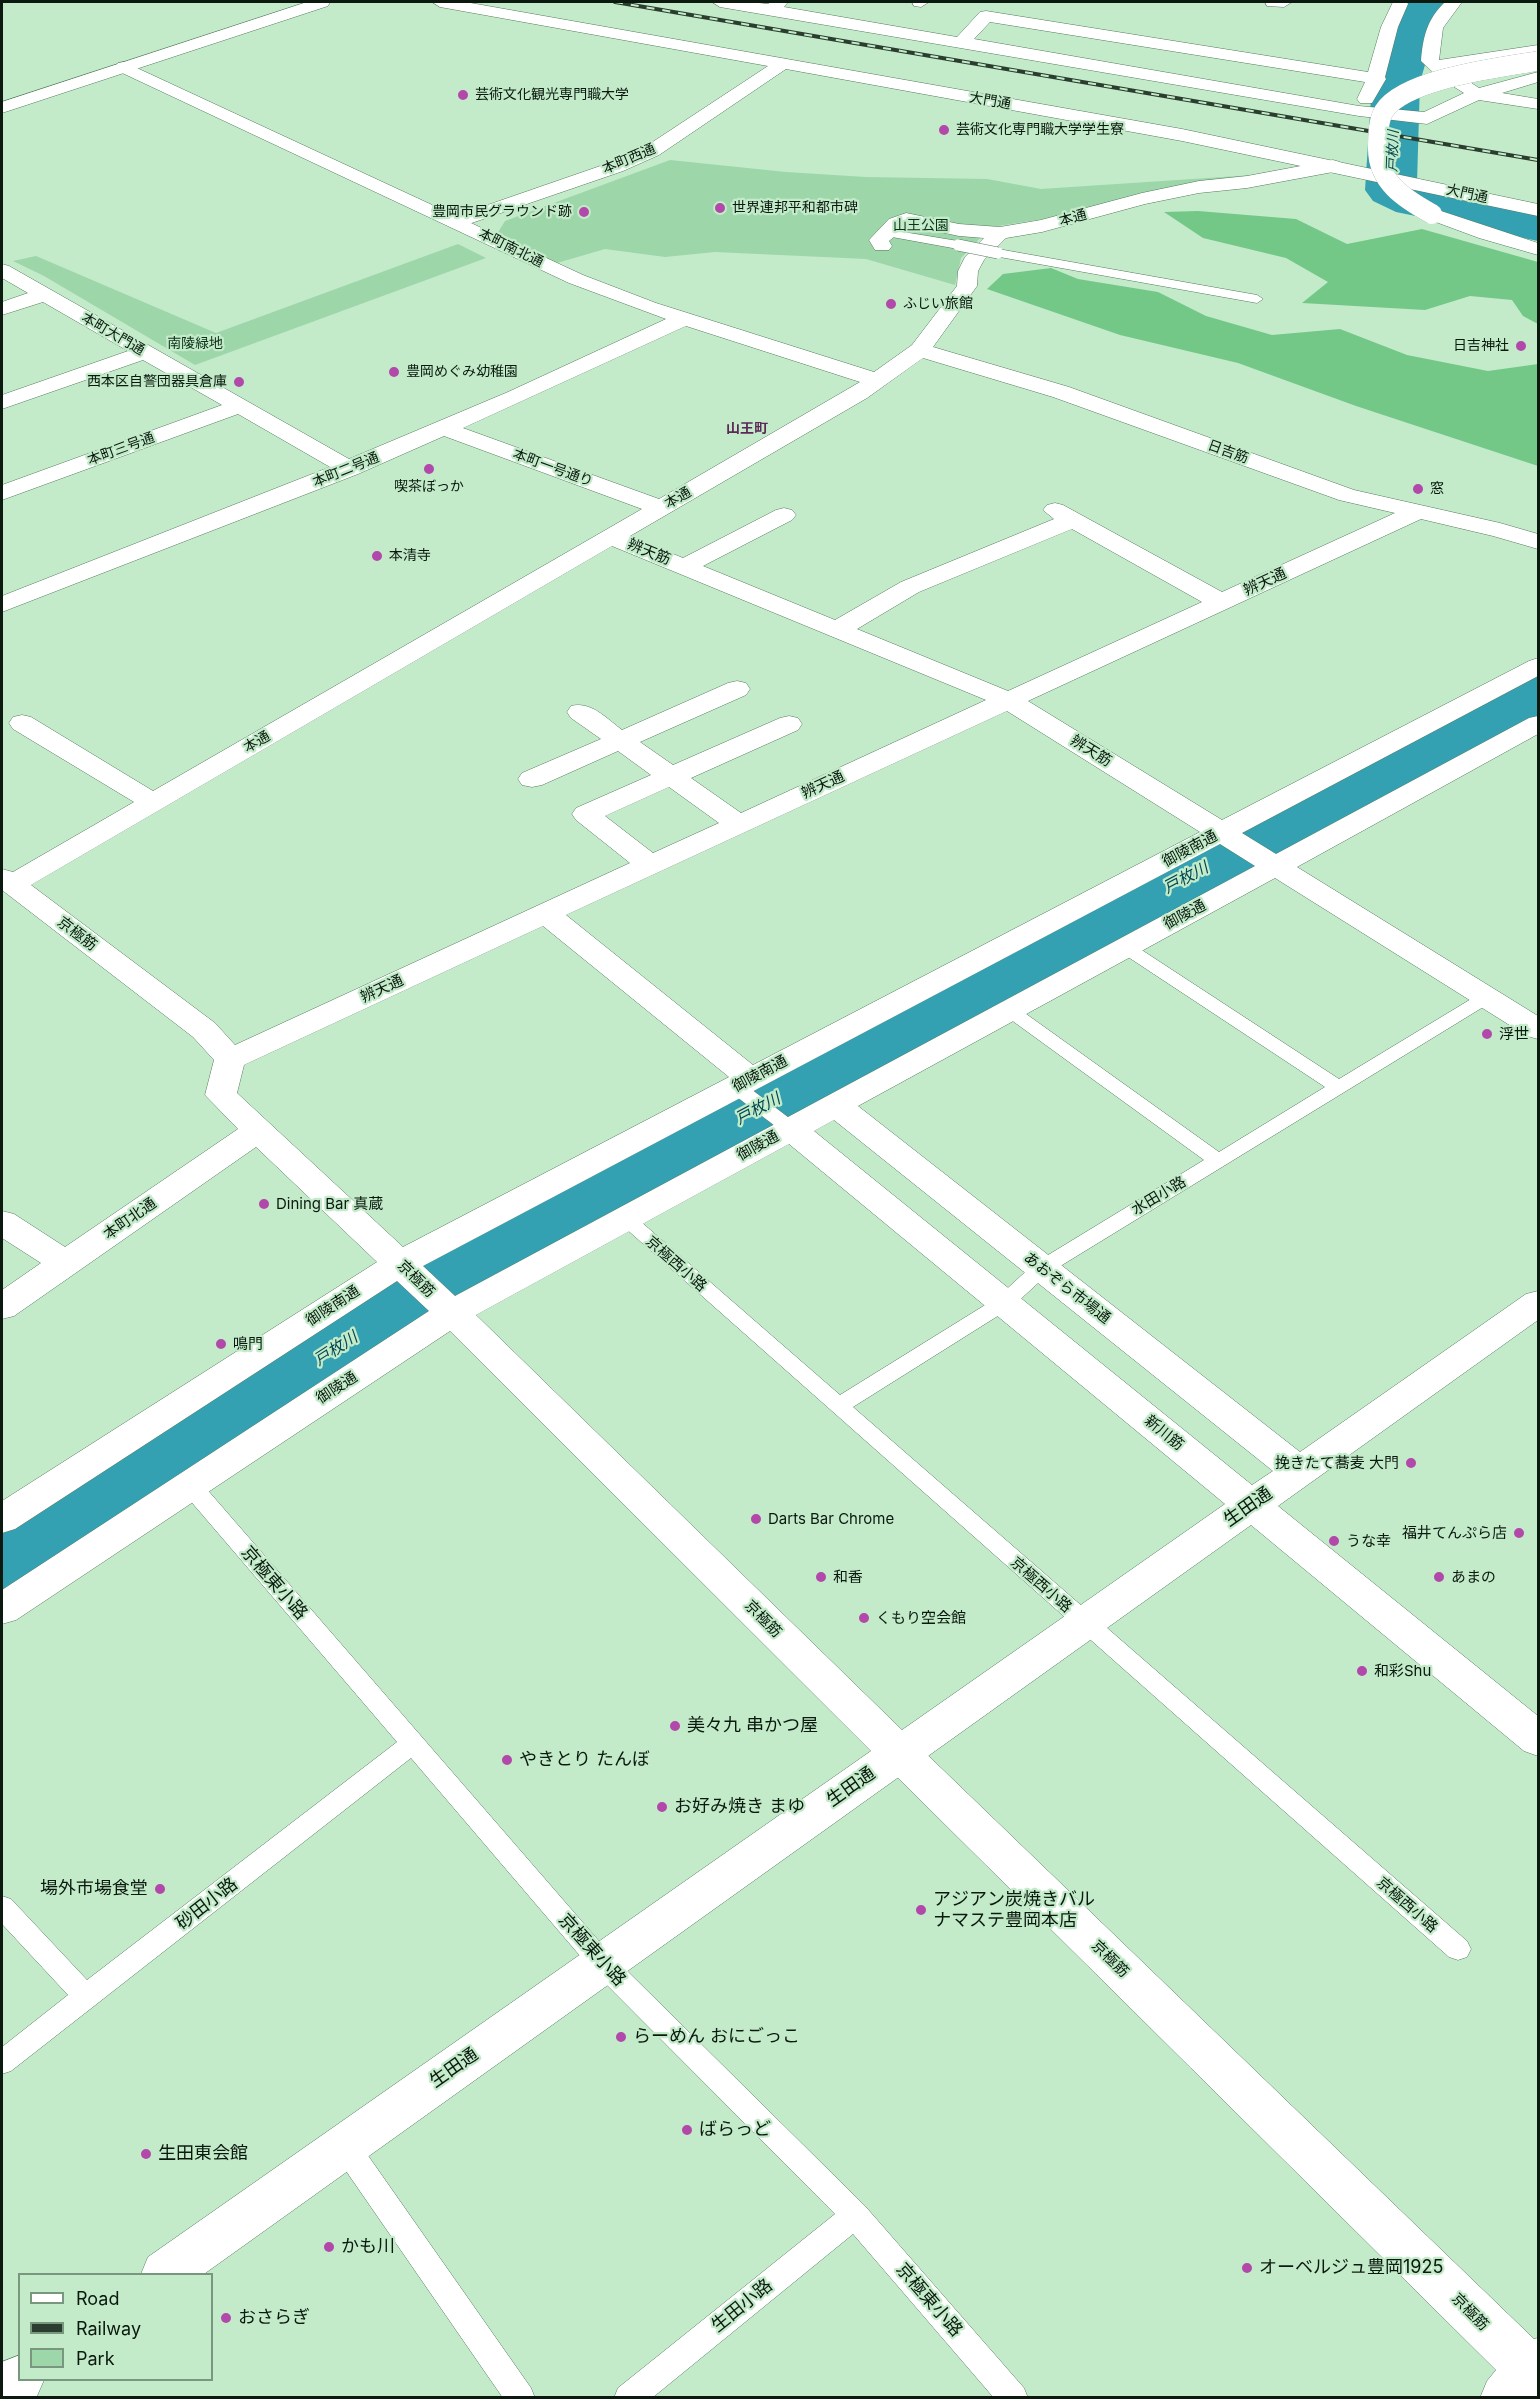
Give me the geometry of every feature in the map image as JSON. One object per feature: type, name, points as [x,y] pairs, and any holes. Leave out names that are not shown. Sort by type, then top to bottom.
[{"type":"street","points":[[2,108],[321,2]]},
{"type":"street","name":"大門通","points":[[440,2],[1182,135],[1539,210]]},
{"type":"street","points":[[720,2],[776,6],[961,43],[1359,111],[1427,118],[1477,94],[1539,77]]},
{"type":"street","points":[[961,43],[999,2]]},
{"type":"street","points":[[1273,2],[1284,2]]},
{"type":"street","points":[[1359,111],[1377,79],[1393,17],[1392,3],[1448,7]]},
{"type":"street","points":[[1448,7],[1433,28],[1430,61],[1477,94],[1539,104]]},
{"type":"street","points":[[986,16],[1377,79]]},
{"type":"street","points":[[1436,66],[1539,50]]},
{"type":"street","points":[[1539,61],[1464,74],[1427,85],[1398,98],[1384,112],[1378,141],[1381,171],[1387,183],[1397,193],[1432,213],[1486,234],[1539,249]]},
{"type":"street","name":"本町西通","points":[[457,222],[636,159],[668,142],[784,63]]},
{"type":"street","name":"本町南北通","points":[[124,67],[576,279],[684,319],[878,381]]},
{"type":"street","name":"本通","points":[[7,880],[153,802],[878,381],[920,350],[967,286],[968,271],[975,257],[999,243],[1042,226],[1142,199],[1199,187],[1247,182],[1333,166]]},
{"type":"street","points":[[883,239],[896,223],[906,219],[959,230],[999,243]]},
{"type":"street","name":"本町大門通","points":[[2,270],[350,469]]},
{"type":"street","points":[[2,309],[44,295]]},
{"type":"street","name":"本町二号通","points":[[2,605],[350,469],[446,429],[590,365],[684,319]]},
{"type":"street","name":"日吉筋","points":[[920,350],[1061,392],[1347,495],[1500,530],[1539,542]]},
{"type":"street","points":[[2,402],[145,352]]},
{"type":"street","name":"本町三号通","points":[[3,490],[240,406]]},
{"type":"street","name":"本町一号通り","points":[[446,429],[661,508]]},
{"type":"street","name":"辨天通","points":[[230,1059],[1417,512]]},
{"type":"street","points":[[838,630],[910,588],[1063,514],[1221,602]]},
{"type":"street","points":[[685,566],[784,515]]},
{"type":"street","name":"辨天筋","points":[[611,537],[1008,700],[1539,1029]]},
{"type":"street","name":"御陵南通","points":[[2,1519],[404,1267],[744,1086],[1226,835],[1539,666]]},
{"type":"street","points":[[532,779],[737,689]]},
{"type":"street","points":[[580,712],[739,824]]},
{"type":"street","points":[[22,723],[153,802]]},
{"type":"street","points":[[650,865],[586,814],[789,724]]},
{"type":"street","name":"御陵通","points":[[2,1610],[448,1309],[625,1219],[786,1125],[835,1104],[1125,947],[1271,863],[1539,724]]},
{"type":"street","name":"京極筋","points":[[7,880],[204,1030],[230,1059],[221,1095],[448,1309],[1528,2377]]},
{"type":"street","points":[[545,913],[744,1086]]},
{"type":"street","name":"あおぞら市場通","points":[[835,1104],[1299,1472]]},
{"type":"street","name":"新川筋","points":[[786,1125],[1539,1739]]},
{"type":"street","name":"本町北通","points":[[2,1307],[258,1130]]},
{"type":"street","points":[[2,1222],[65,1263]]},
{"type":"street","name":"生田通","points":[[166,2273],[899,1753],[1539,1303]]},
{"type":"street","points":[[2,2391],[18,2380]]},
{"type":"lane","points":[[883,239],[958,245],[999,243],[1257,299]]},
{"type":"lane","points":[[1125,947],[1338,1087]]},
{"type":"lane","name":"水田小路","points":[[838,1406],[1005,1302],[1042,1268],[1487,997]]},
{"type":"lane","points":[[1009,1010],[1217,1160]]},
{"type":"lane","points":[[744,1086],[786,1125]]},
{"type":"lane","name":"京極西小路","points":[[625,1219],[1083,1623],[1458,1949]]},
{"type":"lane","name":"京極東小路","points":[[190,1485],[602,1963],[855,2215],[1014,2397]]},
{"type":"lane","name":"砂田小路","points":[[2,2062],[412,1744]]},
{"type":"lane","points":[[2,1907],[87,1998]]},
{"type":"lane","points":[[345,2146],[521,2397]]},
{"type":"lane","name":"生田小路","points":[[628,2397],[855,2215]]},
{"type":"green space","name":"山王公園","points":[[670,160],[786,172],[866,177],[987,179],[1041,189],[1268,174],[1057,217],[991,227],[961,258],[955,285],[866,259],[715,252],[665,257],[605,249],[557,263],[497,234],[505,221]]},
{"type":"green space","points":[[1198,211],[1296,219],[1347,244],[1422,229],[1538,262],[1538,324],[1523,316],[1512,300],[1470,296],[1425,310],[1302,303],[1328,282],[1286,258],[1203,238],[1164,212]]},
{"type":"green space","name":"南陵緑地","points":[[458,244],[486,258],[195,365],[44,276],[13,261],[36,256],[216,333]]},
{"type":"green space","points":[[1051,268],[1078,279],[1158,292],[1206,316],[1272,335],[1340,329],[1407,355],[1488,371],[1538,364],[1538,466],[1356,406],[1238,363],[1120,335],[987,289],[1003,274]]},
{"type":"waterway","name":"戸枚川","points":[[1424,2],[1413,16],[1401,46],[1401,65],[1396,82],[1391,190],[1414,201],[1538,225]]},
{"type":"waterway","name":"戸枚川","points":[[2,1566],[408,1302],[489,1255],[1207,867],[1538,692]]},
{"type":"railway","points":[[615,2],[1538,160]]},
{"type":"place","name":"芸術文化観光専門職大学","points":[[463,95]]},
{"type":"place","name":"芸術文化専門職大学学生寮","points":[[944,130]]},
{"type":"place","name":"世界連邦平和都市碑","points":[[720,208]]},
{"type":"place","name":"豊岡市民グラウンド跡","points":[[584,212]]},
{"type":"place","name":"ふじい旅館","points":[[891,304]]},
{"type":"place","name":"日吉神社","points":[[1521,346]]},
{"type":"place","name":"豊岡めぐみ幼稚園","points":[[394,372]]},
{"type":"place","name":"西本区自警団器具倉庫","points":[[239,382]]},
{"type":"place","name":"喫茶ぼっか","points":[[429,469]]},
{"type":"place","name":"窓","points":[[1418,489]]},
{"type":"place","name":"本清寺","points":[[377,556]]},
{"type":"place","name":"浮世","points":[[1487,1034]]},
{"type":"place","name":"Dining Bar 真蔵","points":[[264,1204]]},
{"type":"place","name":"鳴門","points":[[221,1344]]},
{"type":"place","name":"挽きたて蕎麦 大門","points":[[1411,1463]]},
{"type":"place","name":"Darts Bar Chrome","points":[[756,1519]]},
{"type":"place","name":"福井てんぷら店","points":[[1519,1533]]},
{"type":"place","name":"うな幸","points":[[1334,1541]]},
{"type":"place","name":"和香","points":[[821,1577]]},
{"type":"place","name":"あまの","points":[[1439,1577]]},
{"type":"place","name":"くもり空会館","points":[[864,1618]]},
{"type":"place","name":"和彩Shu","points":[[1362,1671]]},
{"type":"place","name":"美々九 串かつ屋","points":[[675,1726]]},
{"type":"place","name":"やきとり たんぼ","points":[[507,1760]]},
{"type":"place","name":"お好み焼き まゆ","points":[[662,1807]]},
{"type":"place","name":"場外市場食堂","points":[[160,1889]]},
{"type":"place","name":"アジアン炭焼きバル ナマステ豊岡本店","points":[[921,1910]]},
{"type":"place","name":"らーめん おにごっこ","points":[[621,2037]]},
{"type":"place","name":"ばらっど","points":[[687,2130]]},
{"type":"place","name":"生田東会館","points":[[146,2154]]},
{"type":"place","name":"かも川","points":[[329,2247]]},
{"type":"place","name":"オーベルジュ豊岡1925","points":[[1247,2268]]},
{"type":"place","name":"おさらぎ","points":[[226,2318]]},
{"type":"district","name":"山王町","points":[[747,429]]}]
